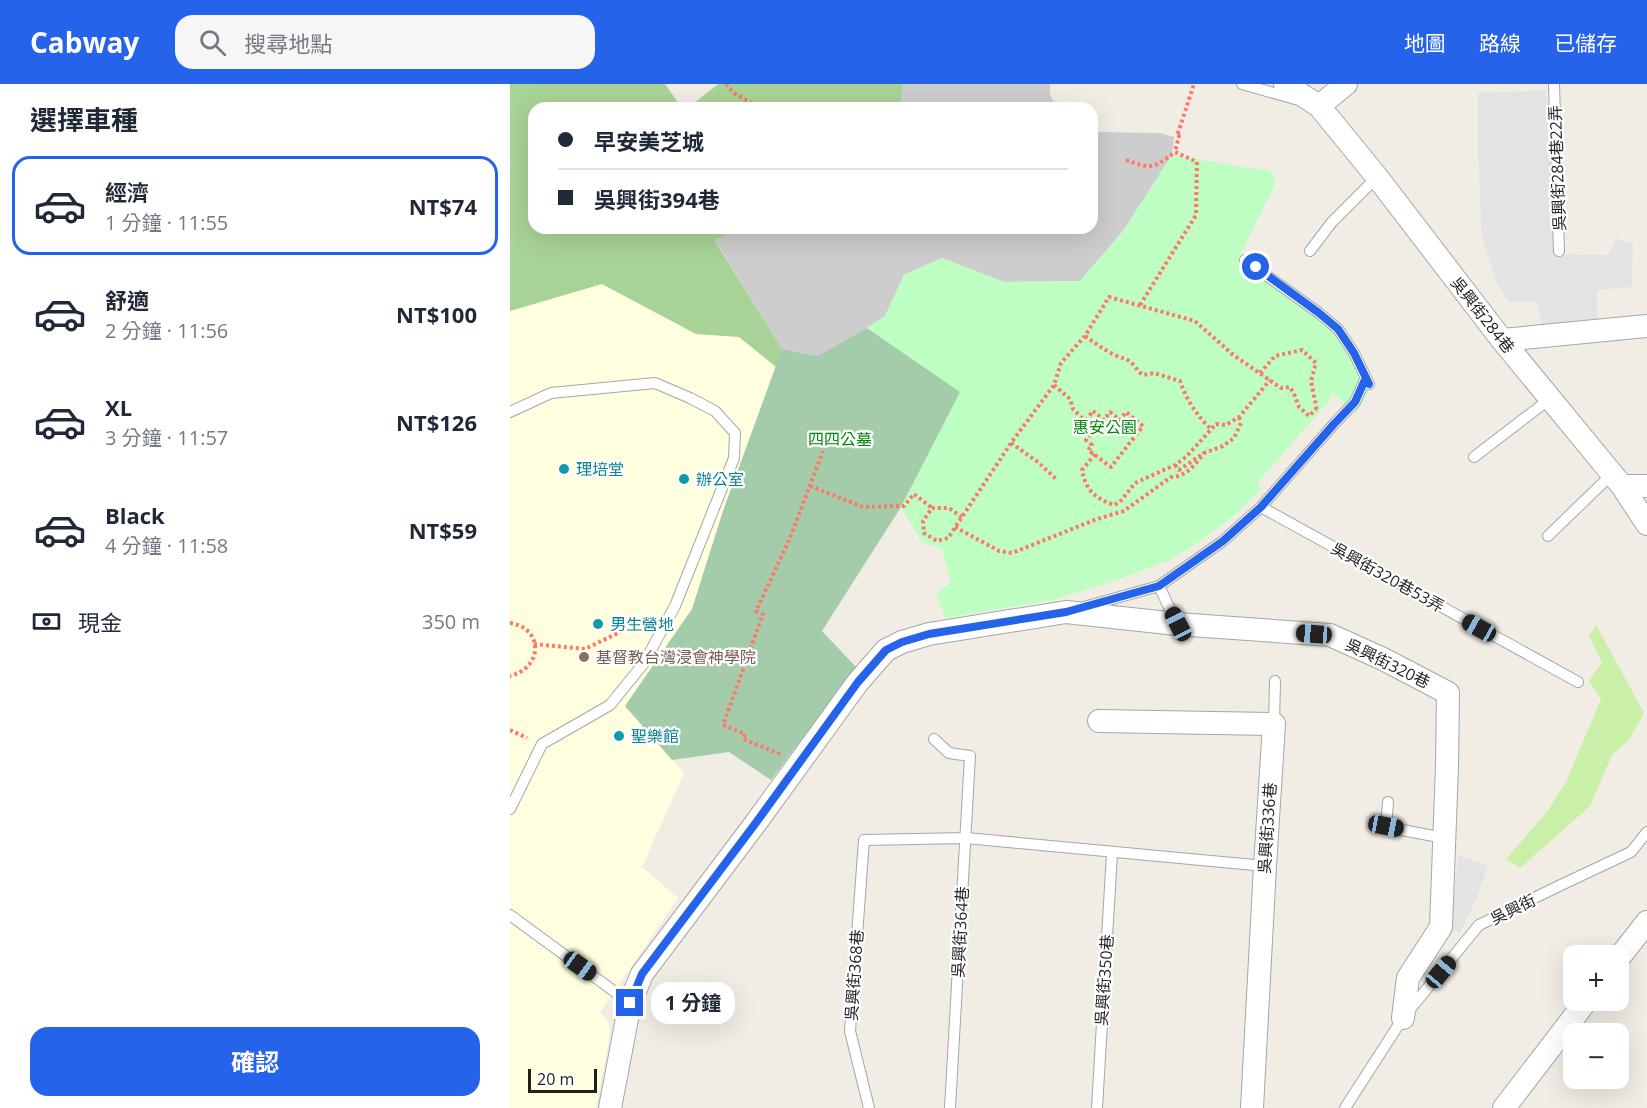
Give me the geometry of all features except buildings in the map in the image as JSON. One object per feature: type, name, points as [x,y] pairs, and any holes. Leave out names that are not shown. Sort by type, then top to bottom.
[{"type":"street","name":"吳興街284巷","points":[[1285,84],[1318,106],[1377,177],[1502,340],[1617,480],[1647,524]]},
{"type":"street","points":[[1318,106],[1346,84]]},
{"type":"street","points":[[1502,340],[1647,327]]},
{"type":"street","points":[[1617,480],[1647,486]]},
{"type":"street","name":"吳興街320巷","points":[[610,1108],[630,1003],[642,974],[858,682],[886,650],[902,642],[929,634],[1066,612],[1178,624],[1330,635],[1383,659],[1448,693],[1441,927],[1408,978],[1403,1018]]},
{"type":"street","points":[[1099,721],[1274,724]]},
{"type":"street","name":"吳興街336巷","points":[[1252,1108],[1264,866],[1274,724]]},
{"type":"street","points":[[1629,945],[1647,922]]},
{"type":"street","points":[[1504,1108],[1579,1011]]},
{"type":"lane","points":[[1242,84],[1318,106]]},
{"type":"lane","name":"吳興街284巷22弄","points":[[1554,84],[1559,251]]},
{"type":"lane","points":[[1310,251],[1332,222],[1377,177]]},
{"type":"lane","points":[[1066,612],[1159,586],[1223,541],[1261,507],[1355,402],[1364,382],[1369,384],[1354,353],[1338,329],[1245,260]]},
{"type":"lane","points":[[510,412],[551,393],[656,383],[715,411],[735,433],[734,458],[675,606],[644,663],[610,705],[542,744],[510,809]]},
{"type":"lane","points":[[1474,457],[1551,398]]},
{"type":"lane","points":[[1548,536],[1617,480]]},
{"type":"lane","name":"吳興街320巷53弄","points":[[1261,507],[1578,682]]},
{"type":"lane","points":[[1159,586],[1178,624]]},
{"type":"lane","points":[[1274,724],[1275,681]]},
{"type":"lane","name":"吳興街364巷","points":[[934,739],[949,753],[970,756],[950,1108]]},
{"type":"lane","points":[[1388,802],[1386,826],[1444,838]]},
{"type":"lane","name":"吳興街","points":[[1345,1108],[1403,1018],[1479,925],[1631,852],[1647,832]]},
{"type":"lane","points":[[966,838],[1264,866]]},
{"type":"lane","name":"吳興街368巷","points":[[869,1108],[850,1031],[864,840],[966,838]]},
{"type":"lane","name":"吳興街350巷","points":[[1096,1108],[1112,853]]},
{"type":"lane","points":[[510,915],[630,1003]]},
{"type":"path","points":[[726,84],[734,93],[750,102]]},
{"type":"path","points":[[1126,160],[1146,167],[1160,164],[1175,152],[1179,136],[1177,136],[1194,84]]},
{"type":"path","points":[[1140,305],[1196,215],[1197,162],[1175,152]]},
{"type":"path","points":[[932,508],[923,521],[924,533],[937,541],[948,538],[1011,443],[1054,385],[1061,363],[1085,336],[1109,297],[1195,321],[1232,354],[1281,388],[1290,387],[1299,407],[1309,416],[1316,410]]},
{"type":"path","points":[[1085,336],[1104,350],[1127,360],[1143,375],[1154,373],[1180,381],[1185,395],[1211,429]]},
{"type":"path","points":[[1260,373],[1275,356],[1302,350],[1316,363],[1311,381],[1316,410],[1334,424]]},
{"type":"path","points":[[1095,454],[1082,470],[1084,481],[1098,499],[1114,505],[1120,502],[1135,483],[1175,465],[1186,457],[1216,424],[1226,425],[1239,417],[1270,380]]},
{"type":"path","points":[[1054,385],[1070,399],[1073,409],[1084,421]]},
{"type":"path","points":[[1093,411],[1104,420],[1110,412],[1120,420],[1126,412],[1143,426],[1111,467],[1088,450],[1092,445],[1086,440],[1091,434],[1081,426],[1084,421],[1093,411]]},
{"type":"path","points":[[1175,465],[1179,470],[1204,453],[1223,446],[1234,438],[1241,423],[1239,417]]},
{"type":"path","points":[[1011,443],[1039,463],[1056,479]]},
{"type":"path","points":[[765,748],[743,739],[745,734],[723,725],[763,614],[756,612],[790,538],[823,451]]},
{"type":"path","points":[[955,527],[999,551],[1012,553],[1097,519],[1124,511],[1171,477],[1179,477],[1195,465],[1204,453]]},
{"type":"path","points":[[810,486],[863,507],[904,506],[914,494],[932,508],[949,508],[962,517]]},
{"type":"path","points":[[534,644],[585,649],[675,606]]},
{"type":"path","points":[[510,623],[518,624],[531,636],[535,653],[526,669],[510,676]]},
{"type":"shaded area","points":[[903,84],[1050,84],[1050,94],[1053,102],[901,102]]},
{"type":"shaded area","points":[[1546,90],[1554,254],[1608,255],[1616,239],[1633,243],[1632,287],[1597,290],[1597,320],[1542,328],[1537,302],[1509,302],[1496,281],[1482,237],[1478,93]]},
{"type":"shaded area","points":[[1098,132],[1160,133],[1174,137],[1172,155],[1123,231],[1080,281],[1004,282],[942,258],[904,275],[885,316],[817,356],[782,349],[715,240],[725,234],[1098,234]]},
{"type":"shaded area","name":"基督教台灣浸會神學院","points":[[601,284],[696,334],[739,336],[776,367],[723,511],[692,609],[625,706],[684,773],[642,867],[678,898],[600,1012],[609,1023],[610,1034],[596,1108],[510,1108],[510,311]]},
{"type":"shaded area","points":[[1458,855],[1488,866],[1477,897],[1460,933],[1451,929]]},
{"type":"green space","points":[[510,84],[665,84],[678,102],[528,102],[528,234],[726,234],[715,241],[782,349],[776,367],[739,337],[696,334],[602,284],[510,311]]},
{"type":"green space","points":[[718,84],[903,84],[901,102],[696,102]]},
{"type":"green space","name":"惠安公園","points":[[1172,155],[1273,172],[1275,184],[1239,257],[1289,284],[1342,328],[1361,359],[1369,390],[1356,413],[1332,392],[1329,401],[1258,482],[1261,489],[1237,513],[1195,545],[1172,559],[1115,581],[1053,600],[945,618],[936,593],[951,583],[942,549],[922,542],[901,507],[960,392],[867,328],[885,316],[904,275],[942,258],[1004,282],[1080,281],[1123,231]]},
{"type":"green space","name":"四四公墓","points":[[867,328],[961,392],[901,507],[822,631],[856,667],[771,780],[729,752],[672,760],[625,706],[692,609],[723,511],[782,349],[817,356]]},
{"type":"green space","points":[[1596,625],[1644,713],[1629,740],[1612,755],[1590,806],[1520,868],[1506,859],[1547,812],[1566,782],[1601,699],[1589,681],[1602,662],[1589,636]]},
{"type":"place","name":"理培堂","points":[[564,469]]},
{"type":"place","name":"辦公室","points":[[684,479]]},
{"type":"place","name":"男生營地","points":[[598,624]]},
{"type":"place","name":"基督教台灣浸會神學院","points":[[584,657]]},
{"type":"place","name":"聖樂館","points":[[619,736]]},
{"type":"route","points":[[630,1003],[642,974],[858,682],[886,650],[902,642],[929,634],[1066,612],[1159,586],[1223,541],[1261,507],[1355,402],[1364,382],[1369,384],[1354,353],[1338,329],[1256,267]]}]
